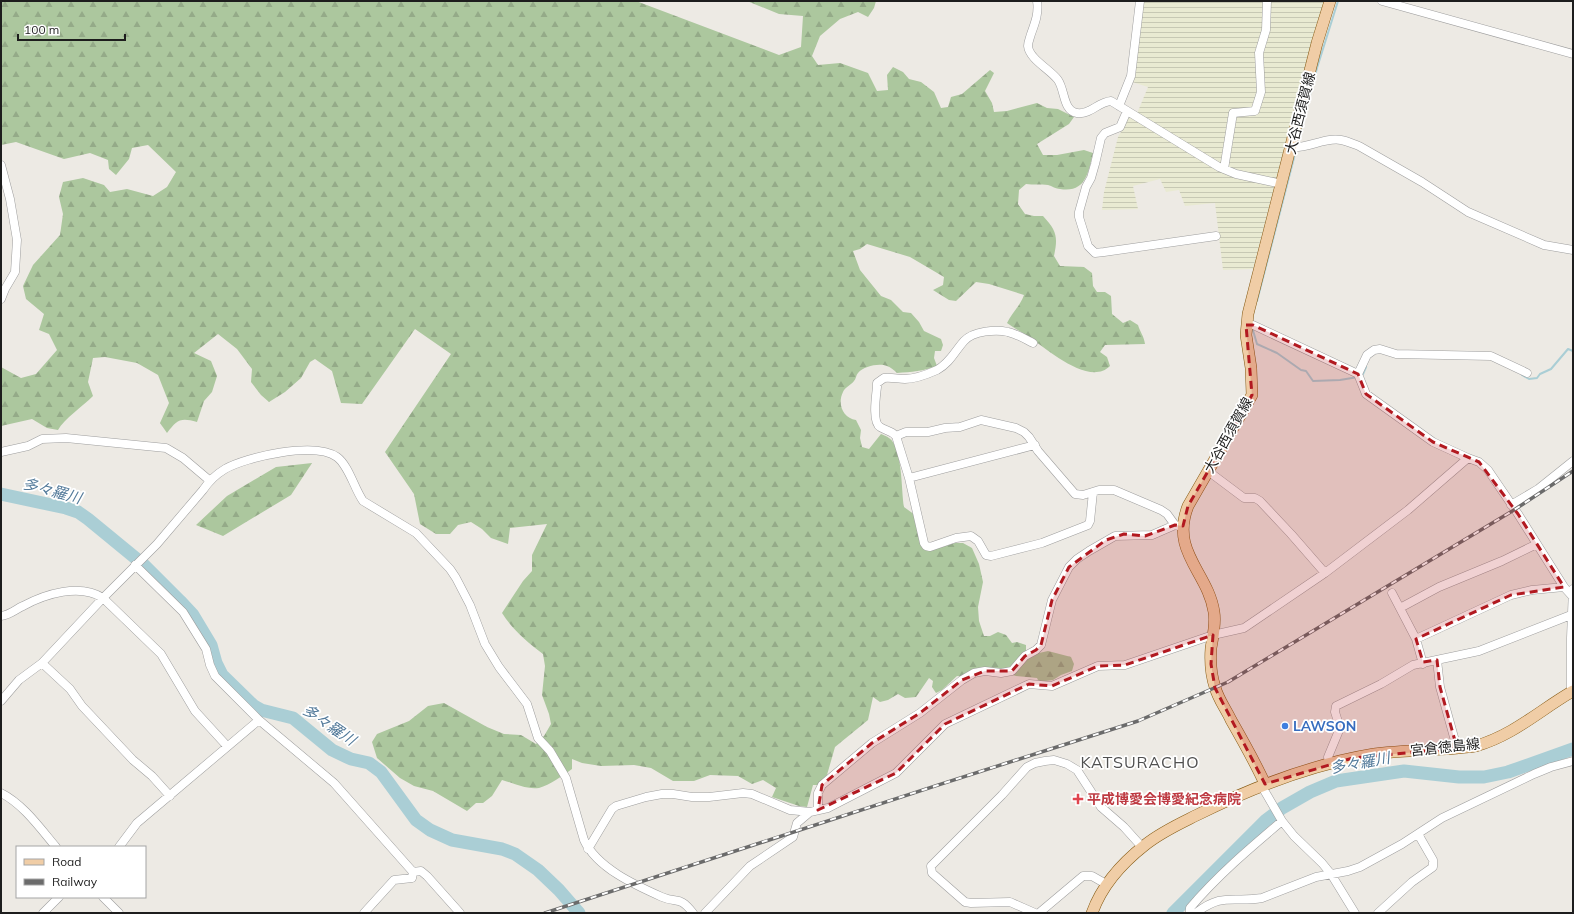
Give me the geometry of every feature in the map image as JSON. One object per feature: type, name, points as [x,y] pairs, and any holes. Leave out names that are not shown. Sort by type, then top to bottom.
[{"type":"main road","name":"大谷西須賀線","points":[[1265,784],[1215,688],[1211,664],[1215,621],[1214,610],[1209,595],[1187,550],[1179,526],[1188,506],[1252,395],[1251,368],[1246,326],[1248,314],[1317,43],[1330,1]]},
{"type":"main road","name":"宮倉徳島線","points":[[1092,913],[1106,884],[1124,863],[1168,829],[1224,802],[1265,784],[1329,764],[1376,754],[1457,748],[1474,746],[1496,740],[1572,691]]},
{"type":"street","points":[[1037,1],[1036,18],[1028,44],[1029,52],[1057,78],[1063,87],[1066,104],[1069,110],[1076,113],[1087,113],[1103,102],[1111,101],[1224,169],[1236,174],[1282,184]]},
{"type":"street","points":[[1119,106],[1131,76],[1141,7],[1140,1]]},
{"type":"street","points":[[1224,169],[1233,113],[1255,111],[1261,92],[1259,71],[1260,53],[1266,30],[1267,1]]},
{"type":"street","points":[[1382,1],[1573,54]]},
{"type":"street","points":[[1127,111],[1120,127],[1105,133],[1101,138],[1091,178],[1086,187],[1079,217],[1088,246],[1095,253],[1216,236]]},
{"type":"street","points":[[1291,147],[1299,148],[1333,140],[1349,142],[1359,146],[1422,182],[1468,212],[1544,245],[1573,250]]},
{"type":"street","points":[[1,166],[10,199],[17,240],[15,272],[1,299]]},
{"type":"street","points":[[1246,326],[1253,325],[1358,374],[1366,394],[1433,442],[1479,462],[1488,470],[1564,587],[1573,594],[1571,615],[1572,691]]},
{"type":"street","points":[[1033,343],[1007,332],[993,331],[978,333],[965,340],[950,360],[937,370],[916,378],[888,378],[880,380],[877,387],[876,422],[881,428],[890,430],[896,436],[909,478],[924,543],[926,546],[930,547],[956,538],[971,536],[978,541],[986,555],[991,556],[1042,543],[1088,525],[1090,521],[1093,492]]},
{"type":"street","points":[[1358,374],[1367,355],[1374,350],[1380,349],[1396,354],[1491,356],[1527,373]]},
{"type":"street","points":[[706,913],[750,866],[793,838],[797,823],[814,811],[818,793],[822,785],[872,743],[920,713],[962,680],[974,674],[985,671],[1012,671],[1025,656],[1036,650],[1041,644],[1052,600],[1069,567],[1077,559],[1089,550],[1115,536],[1152,535],[1179,526],[1167,514],[1121,492],[1114,490],[1099,490],[1083,495],[1075,494],[1038,451],[1029,437],[1019,429],[981,420],[960,427],[944,428],[928,432],[906,432],[896,436]]},
{"type":"street","points":[[1,452],[28,446],[42,439],[66,438],[166,448],[182,458],[209,480]]},
{"type":"street","points":[[909,478],[1035,445]]},
{"type":"street","points":[[1,701],[19,680],[42,663],[138,562],[158,544],[203,490],[209,480],[225,469],[238,464],[270,455],[296,450],[316,450],[336,456],[343,464],[357,493],[363,501],[416,533],[450,569],[456,578],[470,604],[485,644],[499,667],[527,704],[538,738],[550,751],[566,778],[588,849],[594,856],[618,875],[664,898],[679,900],[686,903],[693,913]]},
{"type":"street","points":[[588,849],[612,809],[616,806],[646,797],[673,794],[692,797],[709,797],[743,793],[752,794],[790,810],[814,811],[828,808],[896,773],[945,724],[1029,684],[1052,686],[1098,666],[1125,665],[1213,635],[1244,628],[1325,573],[1408,510],[1468,458]]},
{"type":"street","points":[[1511,505],[1538,489],[1573,461]]},
{"type":"street","points":[[1208,471],[1244,498],[1255,498],[1260,501],[1325,573]]},
{"type":"street","points":[[1400,608],[1439,587],[1502,561],[1537,544]]},
{"type":"street","points":[[138,562],[182,612],[206,649],[210,665],[215,676],[259,720],[334,784],[413,872]]},
{"type":"street","points":[[1416,639],[1511,595],[1532,590],[1564,587]]},
{"type":"street","points":[[1,616],[24,605],[65,590],[97,594],[161,654],[195,711],[227,746]]},
{"type":"street","points":[[1392,593],[1416,639],[1424,664]]},
{"type":"street","points":[[1329,764],[1328,758],[1340,728],[1335,712],[1336,706],[1381,684],[1412,665],[1424,664],[1479,651],[1571,615]]},
{"type":"street","points":[[1437,660],[1440,687],[1457,748]]},
{"type":"street","points":[[42,663],[70,689],[82,706],[133,760],[152,776],[170,796]]},
{"type":"street","points":[[120,846],[137,823],[259,720]]},
{"type":"street","points":[[1035,913],[1010,902],[965,902],[932,873],[931,869],[931,866],[1002,795],[1027,766],[1035,762],[1054,760],[1068,764],[1077,770],[1102,807],[1124,827],[1142,848]]},
{"type":"street","points":[[1198,912],[1216,900],[1262,898],[1310,880],[1360,867],[1418,834],[1442,818],[1551,767],[1573,761]]},
{"type":"street","points":[[1265,784],[1264,790],[1281,819],[1294,836],[1322,863],[1331,874],[1355,913]]},
{"type":"street","points":[[1,792],[8,796],[31,818],[55,846]]},
{"type":"street","points":[[790,810],[797,823]]},
{"type":"street","points":[[1190,913],[1190,908],[1209,887],[1281,819]]},
{"type":"street","points":[[1378,913],[1412,882],[1433,867],[1433,860],[1418,834]]},
{"type":"street","points":[[413,872],[421,871],[427,876],[460,913]]},
{"type":"street","points":[[364,913],[394,880],[412,878],[413,872]]},
{"type":"street","points":[[1039,913],[1083,876],[1092,876],[1106,884]]},
{"type":"street","points":[[43,913],[58,898]]},
{"type":"street","points":[[104,898],[119,913]]},
{"type":"highlighted area","points":[[1246,325],[1253,325],[1358,374],[1366,394],[1433,442],[1479,462],[1518,514],[1564,587],[1511,595],[1416,639],[1423,662],[1437,660],[1440,687],[1457,748],[1353,758],[1265,784],[1215,688],[1211,664],[1213,635],[1125,665],[1098,666],[1052,686],[1029,684],[945,724],[896,773],[818,810],[822,785],[872,743],[920,713],[962,680],[985,671],[1012,671],[1025,656],[1036,650],[1041,645],[1052,600],[1069,567],[1106,540],[1124,534],[1145,536],[1175,525],[1183,526],[1188,506],[1252,395]]},
{"type":"green space","points":[[1,1],[636,1],[779,55],[801,47],[803,16],[779,14],[747,1],[876,1],[874,8],[868,17],[858,12],[840,19],[820,36],[812,56],[818,65],[840,63],[868,73],[877,91],[888,90],[887,75],[893,67],[903,72],[909,79],[921,82],[934,92],[941,108],[948,107],[951,97],[962,94],[990,70],[994,73],[985,91],[992,103],[994,112],[1007,111],[1037,103],[1047,108],[1058,109],[1074,117],[1069,124],[1037,144],[1043,155],[1057,155],[1084,150],[1093,153],[1087,174],[1081,185],[1075,188],[1058,189],[1048,185],[1026,184],[1019,190],[1018,204],[1025,214],[1043,216],[1054,230],[1056,244],[1054,256],[1060,266],[1084,267],[1092,273],[1093,286],[1097,292],[1105,292],[1111,296],[1112,314],[1123,323],[1130,320],[1138,325],[1145,344],[1105,345],[1100,352],[1107,357],[1110,366],[1101,371],[1091,372],[1080,369],[1068,364],[1007,323],[1024,295],[989,284],[976,282],[956,301],[949,300],[933,290],[943,285],[944,277],[910,257],[867,244],[860,249],[853,251],[860,270],[881,296],[891,300],[903,312],[911,313],[919,322],[924,331],[941,339],[943,345],[941,351],[935,351],[934,358],[937,366],[917,371],[897,373],[884,365],[872,366],[858,373],[854,381],[844,390],[841,397],[842,410],[851,419],[856,420],[861,430],[860,438],[862,447],[869,449],[881,434],[888,437],[894,443],[901,470],[904,507],[915,515],[922,543],[938,548],[955,543],[963,543],[972,548],[979,564],[983,582],[978,607],[979,621],[984,636],[990,636],[998,632],[1006,635],[1012,643],[1017,642],[1026,645],[1026,652],[1039,653],[1048,651],[1071,657],[1074,664],[1072,671],[1053,680],[1039,682],[1037,678],[1016,676],[1003,672],[965,677],[957,676],[942,690],[936,693],[932,687],[933,681],[929,678],[916,697],[905,698],[898,694],[888,700],[880,702],[873,697],[868,720],[835,747],[827,775],[819,785],[813,785],[807,807],[799,806],[772,797],[776,788],[763,780],[752,784],[738,776],[710,775],[694,781],[673,781],[651,768],[634,765],[601,766],[582,763],[572,759],[572,769],[552,783],[543,787],[534,788],[525,787],[502,780],[492,796],[483,803],[476,803],[467,811],[433,791],[414,786],[400,778],[377,758],[372,742],[377,734],[409,721],[428,706],[444,703],[487,727],[504,734],[521,735],[536,744],[544,736],[551,724],[542,695],[545,666],[543,654],[531,645],[511,625],[502,613],[523,581],[532,571],[532,555],[547,524],[510,528],[508,544],[491,538],[482,529],[471,522],[458,525],[450,534],[436,534],[420,524],[414,494],[385,452],[451,354],[415,329],[362,404],[341,403],[332,371],[315,359],[310,362],[301,378],[285,392],[269,402],[261,395],[251,382],[252,369],[237,349],[218,334],[194,353],[211,361],[217,376],[212,392],[204,401],[197,422],[183,420],[176,422],[167,433],[160,423],[169,403],[158,375],[137,363],[105,357],[93,358],[88,382],[93,396],[69,417],[58,430],[47,428],[32,419],[1,426],[1,367],[21,378],[36,374],[57,350],[49,334],[39,330],[44,314],[26,299],[23,286],[33,265],[60,235],[63,214],[59,197],[63,182],[83,178],[104,185],[110,192],[127,189],[153,196],[167,187],[176,172],[148,145],[132,148],[129,159],[116,175],[109,169],[108,160],[90,153],[64,159],[16,142],[1,145]]},
{"type":"green space","points":[[1140,1],[1325,1],[1312,41],[1253,269],[1223,270],[1215,203],[1185,206],[1179,190],[1166,192],[1160,179],[1133,186],[1138,209],[1102,210],[1104,192],[1118,137],[1124,127],[1127,111],[1136,116],[1148,87],[1129,81]]},
{"type":"green space","points":[[312,463],[291,495],[223,536],[196,525],[227,496],[276,467]]},
{"type":"waterway","points":[[1297,144],[1317,68],[1338,1]]},
{"type":"waterway","points":[[1257,301],[1296,150]]},
{"type":"waterway","points":[[1252,327],[1257,344],[1277,353],[1301,370],[1306,371],[1313,381],[1340,380],[1358,377]]},
{"type":"waterway","points":[[1522,375],[1529,379],[1537,378],[1540,374],[1551,369],[1568,349],[1573,351]]},
{"type":"waterway","points":[[1362,375],[1366,367]]},
{"type":"waterway","name":"多々羅川","points":[[1,494],[66,508],[78,512],[88,519],[144,565],[193,615],[211,645],[216,663],[222,675],[254,706],[261,710],[293,718],[332,750],[351,759],[369,763],[381,772],[416,820],[430,830],[452,840],[502,849],[515,854],[538,870],[559,890],[579,913]]},
{"type":"waterway","name":"多々羅川","points":[[1173,913],[1265,821],[1282,808],[1310,792],[1336,781],[1404,771],[1459,777],[1484,777],[1508,772],[1573,749]]},
{"type":"railway","points":[[545,913],[1138,721],[1228,682],[1514,510],[1573,471]]},
{"type":"place","name":"LAWSON","points":[[1285,726]]},
{"type":"place","name":"平成博愛会博愛紀念病院","points":[[1078,799]]},
{"type":"district","name":"KATSURACHO","points":[[1140,762]]}]
